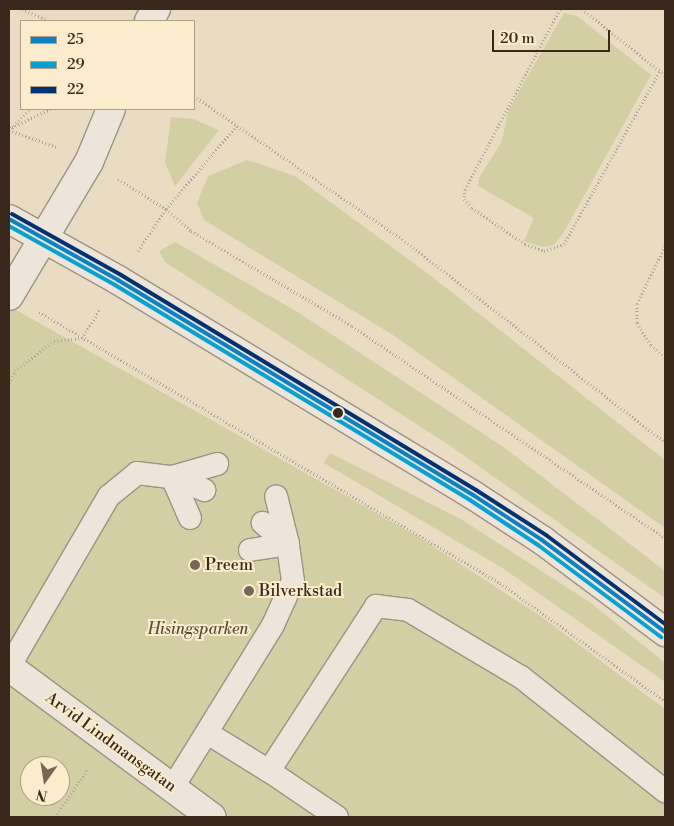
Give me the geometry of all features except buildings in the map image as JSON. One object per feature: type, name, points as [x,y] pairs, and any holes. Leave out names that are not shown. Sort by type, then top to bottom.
[{"type":"street","points":[[150,20],[156,9]]},
{"type":"street","points":[[9,295],[89,162],[111,110]]},
{"type":"street","points":[[9,219],[118,280],[473,495],[542,540],[665,632]]},
{"type":"street","name":"Arvid Lindmansgatan","points":[[9,667],[212,817]]},
{"type":"lane","points":[[172,477],[217,464]]},
{"type":"lane","points":[[9,667],[109,496],[137,473],[172,477],[204,490]]},
{"type":"lane","points":[[172,477],[190,518]]},
{"type":"lane","points":[[173,787],[210,734],[273,625],[293,581],[288,544],[276,496]]},
{"type":"lane","points":[[263,522],[288,544]]},
{"type":"lane","points":[[250,550],[288,544]]},
{"type":"lane","points":[[269,772],[376,606],[408,610],[521,678],[665,791]]},
{"type":"lane","points":[[210,734],[337,817]]},
{"type":"path","points":[[22,9],[47,20]]},
{"type":"path","points":[[560,9],[465,189],[464,199],[472,208],[525,244],[544,251],[564,244],[660,71]]},
{"type":"path","points":[[582,9],[665,75]]},
{"type":"path","points":[[195,97],[238,124],[402,239],[665,442]]},
{"type":"path","points":[[9,130],[29,110]]},
{"type":"path","points":[[9,130],[48,110]]},
{"type":"path","points":[[238,124],[166,209],[191,231],[352,326],[588,482],[665,538]]},
{"type":"path","points":[[665,246],[643,289],[637,323],[651,345],[665,357]]},
{"type":"path","points":[[9,295],[500,583],[665,701]]},
{"type":"path","points":[[9,383],[15,371],[54,341],[82,338]]},
{"type":"path","points":[[55,817],[90,766]]},
{"type":"green space","points":[[564,13],[577,16],[651,75],[564,232],[554,245],[542,247],[524,241],[534,218],[478,186],[479,178],[502,141],[508,111]]},
{"type":"green space","points":[[171,117],[193,119],[219,130],[175,186],[165,162]]},
{"type":"green space","points":[[247,160],[295,176],[431,276],[665,460],[665,528],[393,335],[204,220],[197,203],[208,176]]},
{"type":"green space","points":[[175,242],[296,311],[502,446],[665,571],[665,598],[449,445],[165,262],[159,251]]},
{"type":"green space","name":"Hisingsparken","points":[[9,306],[417,536],[539,615],[665,709],[665,817],[9,817]]},
{"type":"green space","points":[[330,453],[459,518],[591,603],[665,663],[665,682],[504,569],[324,463]]},
{"type":"transit line","name":"22","points":[[12,214],[121,275],[476,490],[546,535],[665,624]]},
{"type":"transit line","name":"25","points":[[9,219],[118,280],[473,495],[542,540],[665,632]]},
{"type":"transit line","name":"29","points":[[9,226],[115,285],[470,500],[538,545],[661,637]]},
{"type":"place","name":"Preem","points":[[195,565]]},
{"type":"place","name":"Bilverkstad","points":[[249,591]]}]
